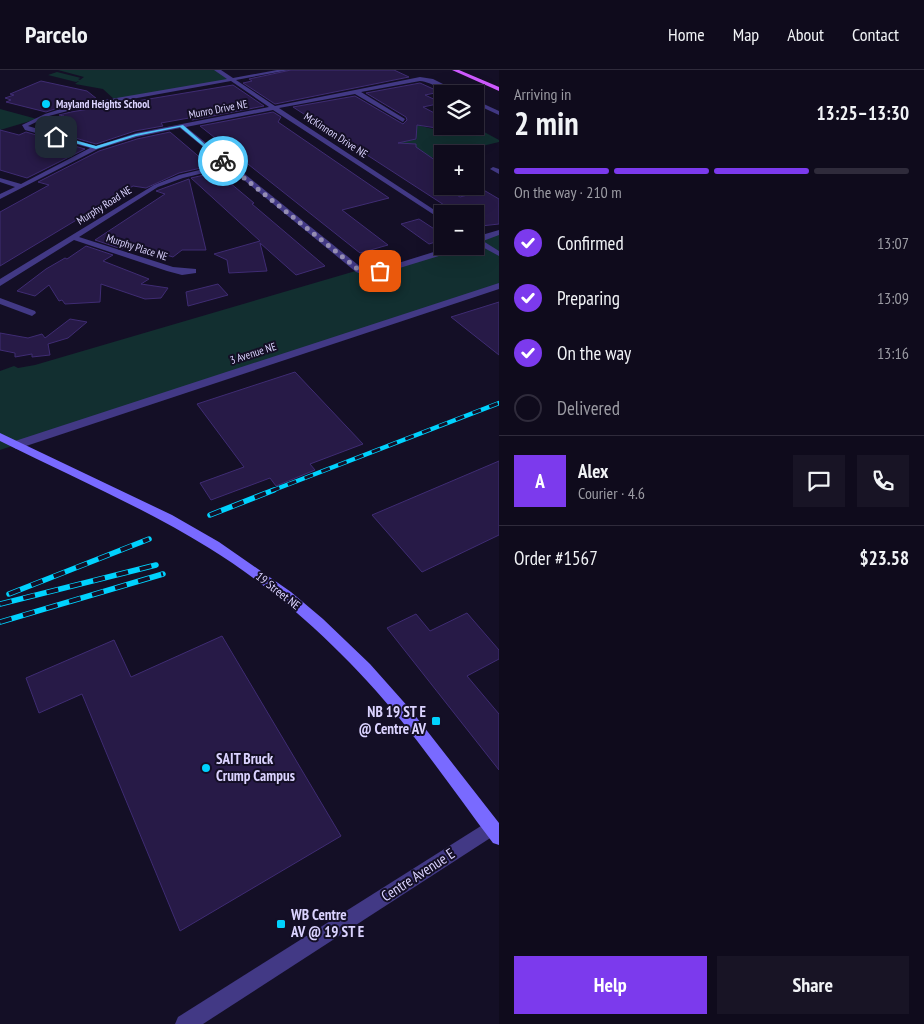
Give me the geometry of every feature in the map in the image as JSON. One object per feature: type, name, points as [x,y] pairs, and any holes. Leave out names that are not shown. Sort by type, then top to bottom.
[{"type":"main road","points":[[455,70],[499,89]]},
{"type":"main road","points":[[469,70],[499,83]]},
{"type":"street","name":"McKinnon Drive NE","points":[[217,70],[434,213]]},
{"type":"street","points":[[96,148],[27,129],[24,126],[47,115],[70,108],[286,70]]},
{"type":"street","name":"Munro Drive NE","points":[[0,197],[96,148],[136,135],[420,79],[430,80],[440,85]]},
{"type":"street","points":[[356,92],[403,120]]},
{"type":"street","points":[[484,106],[499,113]]},
{"type":"street","points":[[181,126],[352,264],[366,273],[434,254]]},
{"type":"street","name":"Murphy Road NE","points":[[0,283],[162,183],[180,176],[228,165]]},
{"type":"street","points":[[0,180],[21,186]]},
{"type":"street","points":[[484,237],[499,232]]},
{"type":"street","name":"Murphy Place NE","points":[[74,238],[170,269],[182,272],[193,271]]},
{"type":"street","points":[[484,245],[499,254]]},
{"type":"street","name":"3 Avenue NE","points":[[16,445],[499,286]]},
{"type":"street","points":[[0,301],[32,313]]},
{"type":"street","name":"19 Street NE","points":[[0,437],[168,518],[215,545],[286,596],[318,623],[405,714],[497,829]]},
{"type":"street","name":"Centre Avenue E","points":[[185,1024],[497,829]]},
{"type":"green space","points":[[58,70],[217,70],[232,80],[115,100],[103,89],[75,84],[79,81],[76,82],[48,75],[57,72],[81,78],[78,79],[80,80],[84,77]]},
{"type":"green space","points":[[0,109],[37,119],[0,130]]},
{"type":"green space","points":[[417,125],[434,129],[434,135],[484,135],[484,132],[499,140],[499,142],[484,146],[434,145],[434,157],[420,161],[393,144],[417,139],[411,126]]},
{"type":"green space","points":[[499,232],[499,286],[0,450],[0,371],[14,366],[18,368],[35,365],[359,270],[366,273],[434,254],[484,255],[484,238]]},
{"type":"building","points":[[291,70],[394,70],[409,77],[275,104],[243,83],[252,81],[249,79]]},
{"type":"building","points":[[41,81],[87,91],[97,99],[69,104],[46,112],[6,102],[11,100],[5,98],[14,95],[10,94]]},
{"type":"building","points":[[420,83],[434,89],[434,93],[425,95],[434,99],[434,105],[423,107],[434,113],[434,128],[417,125],[416,139],[398,143],[416,144],[416,147],[434,159],[434,195],[457,195],[460,197],[484,195],[484,190],[499,199],[499,224],[484,226],[484,205],[444,205],[293,107],[355,96],[403,124],[407,120],[406,117],[366,93]]},
{"type":"building","points":[[233,85],[264,106],[192,120],[189,118],[161,123],[163,126],[135,131],[96,144],[37,127],[64,116],[59,115],[71,112]]},
{"type":"building","points":[[273,112],[281,117],[278,122],[389,198],[342,210],[388,245],[360,253],[200,126]]},
{"type":"building","points":[[0,130],[19,135],[26,132],[85,149],[27,178],[0,170]]},
{"type":"building","points":[[170,132],[210,166],[179,173],[146,188],[133,186],[0,266],[0,212],[49,185],[38,182],[99,151],[137,139]]},
{"type":"building","points":[[217,172],[325,266],[296,275],[260,243],[267,271],[229,273],[227,260],[214,254],[260,241],[191,178]]},
{"type":"building","points":[[189,179],[206,250],[182,250],[173,257],[130,244],[122,249],[95,240],[165,194],[156,191]]},
{"type":"building","points":[[419,219],[434,229],[434,242],[429,244],[401,224]]},
{"type":"building","points":[[86,246],[113,255],[103,261],[149,279],[141,284],[168,288],[161,298],[145,299],[101,284],[100,302],[65,304],[62,300],[59,301],[49,285],[35,296],[17,291],[46,269],[65,258],[67,259]]},
{"type":"building","points":[[218,284],[228,295],[188,306],[186,292]]},
{"type":"building","points":[[499,302],[499,355],[451,317]]},
{"type":"building","points":[[70,319],[87,322],[68,338],[48,344],[50,355],[32,357],[32,354],[15,357],[15,353],[0,350],[0,333],[28,338],[42,334],[45,338]]},
{"type":"building","points":[[295,372],[363,444],[310,464],[315,470],[276,486],[270,478],[211,500],[200,483],[244,467],[197,404]]},
{"type":"building","points":[[499,461],[499,535],[422,572],[372,515]]},
{"type":"building","points":[[467,613],[499,650],[499,659],[467,676],[499,714],[499,770],[387,628],[416,614],[430,631]]},
{"type":"building","name":"SAIT Bruck Crump Campus","points":[[222,636],[341,836],[180,931],[82,694],[39,713],[26,678],[114,640],[131,677]]},
{"type":"railway","points":[[271,491],[499,403]]},
{"type":"railway","points":[[210,515],[274,490]]},
{"type":"railway","points":[[9,594],[149,539]]},
{"type":"railway","points":[[0,604],[156,565]]},
{"type":"railway","points":[[0,622],[163,574]]},
{"type":"way so far","points":[[223,161],[359,270],[366,273],[380,271]]},
{"type":"place","name":"Mayland Heights School","points":[[46,104]]},
{"type":"place","name":"NB 19 ST E @ Centre AV","points":[[436,721]]},
{"type":"place","name":"SAIT Bruck Crump Campus","points":[[206,768]]},
{"type":"place","name":"WB Centre AV @ 19 ST E","points":[[281,924]]},
{"type":"route","points":[[56,137],[96,148],[136,135],[181,126],[223,161]]}]
